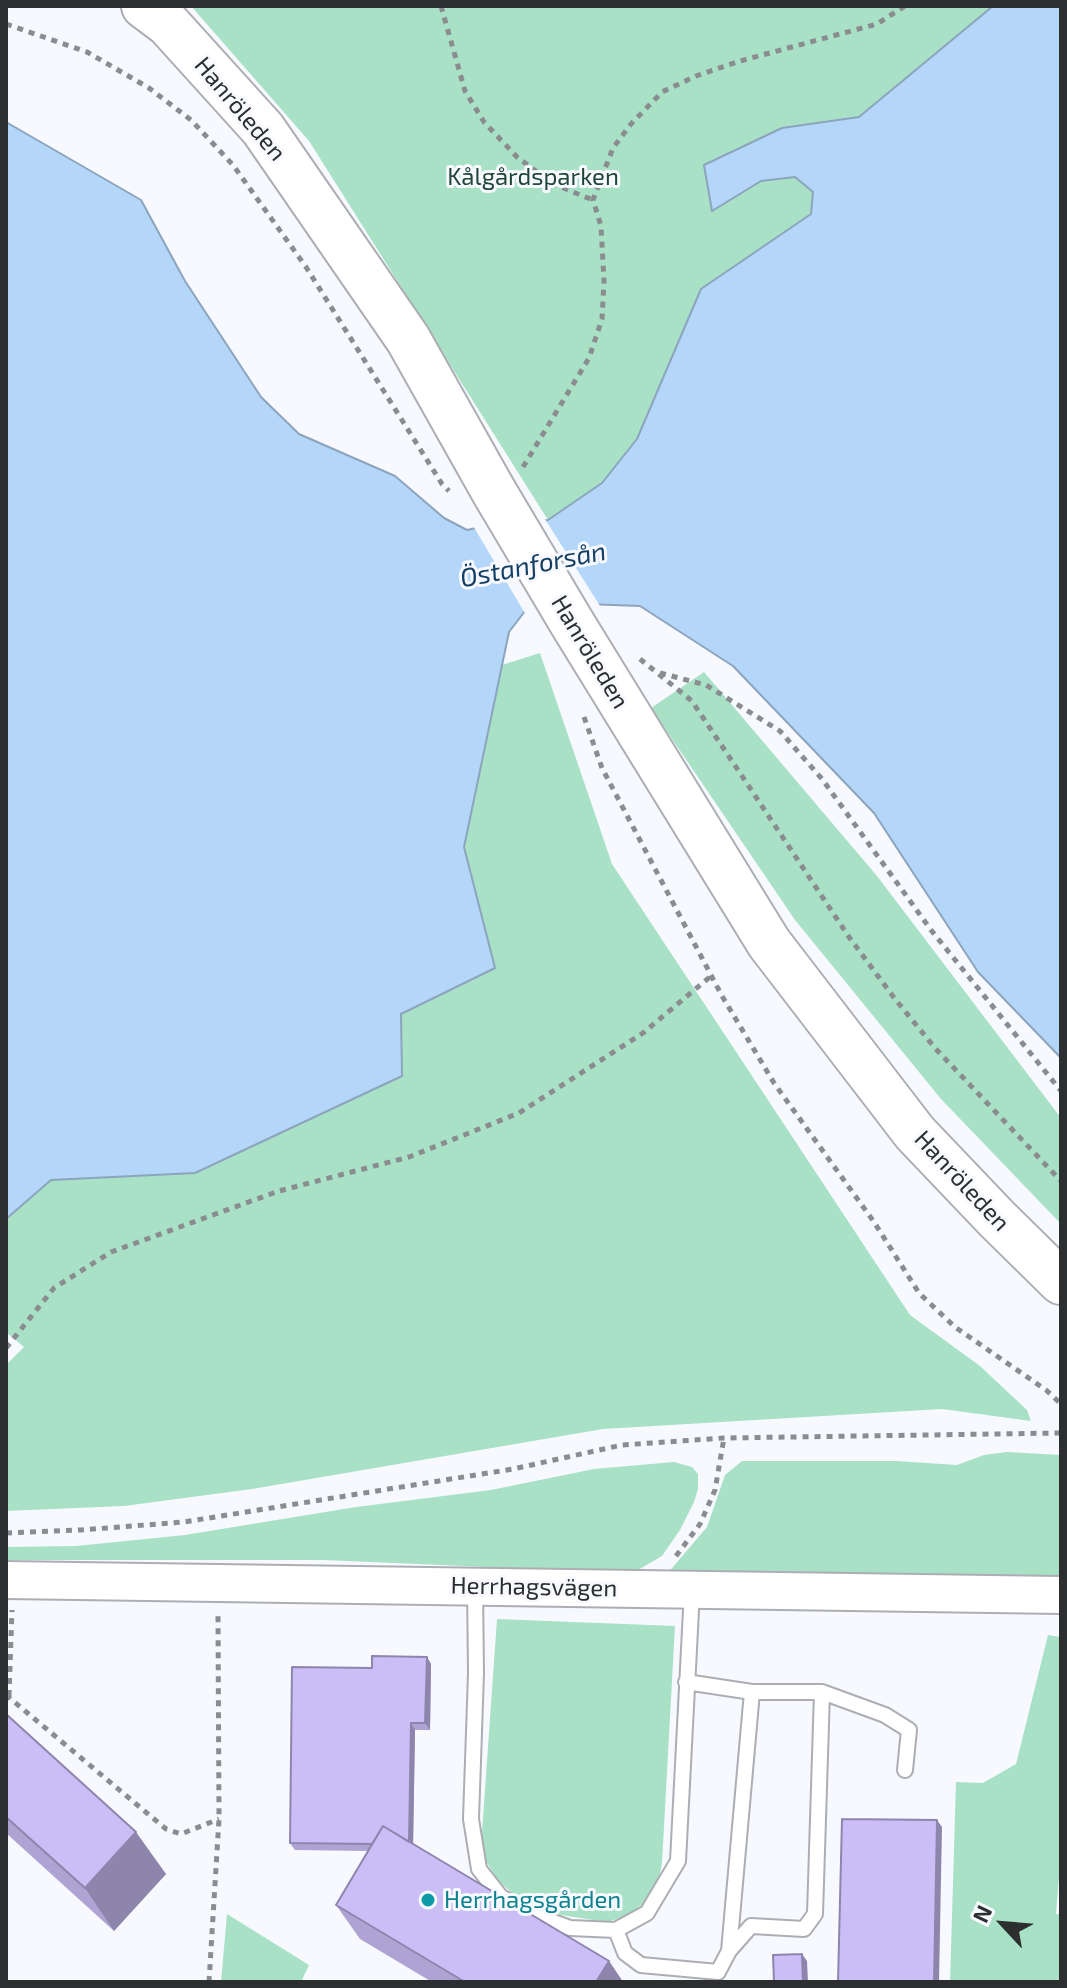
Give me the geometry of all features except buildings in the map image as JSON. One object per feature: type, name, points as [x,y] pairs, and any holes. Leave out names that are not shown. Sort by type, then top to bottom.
[{"type":"highway","name":"Hanröleden","points":[[144,6],[168,24],[263,129],[408,339],[510,494],[572,623],[769,943],[915,1133],[1061,1282]]},
{"type":"street","name":"Herrhagsvägen","points":[[10,1580],[1061,1595]]},
{"type":"lane","points":[[475,1586],[476,1673],[471,1819],[479,1869],[501,1897],[534,1915],[570,1928],[616,1930],[647,1913],[678,1861],[686,1682],[677,1590]]},
{"type":"lane","points":[[686,1682],[752,1692],[822,1692],[885,1715],[909,1730],[905,1770]]},
{"type":"lane","points":[[729,1951],[752,1692]]},
{"type":"lane","points":[[616,1930],[625,1953],[641,1965],[718,1972],[729,1951],[751,1926],[804,1929],[815,1914],[822,1692]]},
{"type":"path","points":[[441,6],[465,91],[484,122],[517,157],[553,184],[593,200]]},
{"type":"path","points":[[510,494],[589,358],[602,319],[604,281],[601,226],[593,200],[613,148],[631,124],[662,92],[696,76],[877,24],[905,6]]},
{"type":"path","points":[[6,24],[87,52],[149,88],[191,120],[233,165],[306,267],[442,484],[453,495]]},
{"type":"path","points":[[634,655],[692,701],[849,937],[895,999],[935,1048],[1061,1181]]},
{"type":"path","points":[[655,671],[706,685],[780,731],[822,779],[931,930],[1061,1091]]},
{"type":"path","points":[[582,710],[602,768],[711,976],[774,1083],[874,1222],[919,1293],[955,1327],[1061,1404]]},
{"type":"path","points":[[6,1348],[54,1288],[111,1252],[279,1191],[409,1157],[519,1113],[643,1033],[711,976]]},
{"type":"path","points":[[6,1533],[184,1522],[513,1469],[622,1445],[724,1438],[1061,1433]]},
{"type":"path","points":[[677,1590],[664,1568],[683,1549],[700,1524],[715,1490],[724,1438]]},
{"type":"path","points":[[10,1580],[7,1696],[166,1829],[181,1834],[219,1819]]},
{"type":"path","points":[[209,1982],[219,1819],[217,1582]]},
{"type":"green space","name":"Kålgårdsparken","points":[[191,6],[993,6],[859,117],[781,128],[712,211],[761,181],[795,177],[813,192],[811,214],[701,289],[637,439],[602,483],[548,520],[309,141]]},
{"type":"green space","points":[[540,653],[612,864],[910,1315],[980,1366],[1027,1410],[1031,1421],[942,1409],[603,1429],[252,1489],[124,1506],[6,1511],[6,1365],[24,1347],[6,1332],[6,1219],[51,1180],[195,1173],[401,1014],[494,968],[464,847],[502,665]]},
{"type":"green space","points":[[704,672],[877,876],[1061,1118],[1061,1224],[941,1099],[795,920],[651,708]]},
{"type":"green space","points":[[1007,1452],[1061,1455],[1061,1586],[667,1574],[707,1527],[725,1475],[742,1461],[896,1461],[957,1465],[984,1455]]},
{"type":"green space","points":[[674,1462],[692,1467],[698,1474],[694,1502],[662,1556],[627,1573],[323,1560],[6,1560],[6,1547],[76,1546],[185,1535],[356,1507],[491,1490],[594,1469]]},
{"type":"green space","points":[[497,1619],[675,1626],[662,1863],[649,1899],[627,1916],[607,1922],[548,1913],[513,1894],[497,1879],[486,1861],[482,1832]]},
{"type":"green space","points":[[1048,1635],[1061,1637],[1061,1852],[1056,1914],[1061,1914],[1061,1982],[950,1982],[956,1782],[983,1783],[1016,1764]]},
{"type":"green space","points":[[227,1914],[309,1965],[301,1982],[221,1982]]},
{"type":"water","name":"Östanforsån","points":[[993,6],[1061,6],[1061,1058],[978,972],[874,813],[733,666],[640,606],[532,602],[509,632],[464,847],[495,968],[401,1014],[402,1076],[195,1173],[51,1180],[6,1219],[6,122],[141,200],[185,281],[261,397],[299,434],[395,476],[444,518],[467,530],[502,522],[548,520],[602,483],[637,439],[701,289],[811,214],[813,192],[795,177],[761,181],[712,211],[704,165],[782,128],[859,117]]},
{"type":"pier","points":[[543,516],[602,609],[534,606],[526,615],[472,524],[501,518]]},
{"type":"place","name":"Herrhagsgården","points":[[428,1900]]}]
